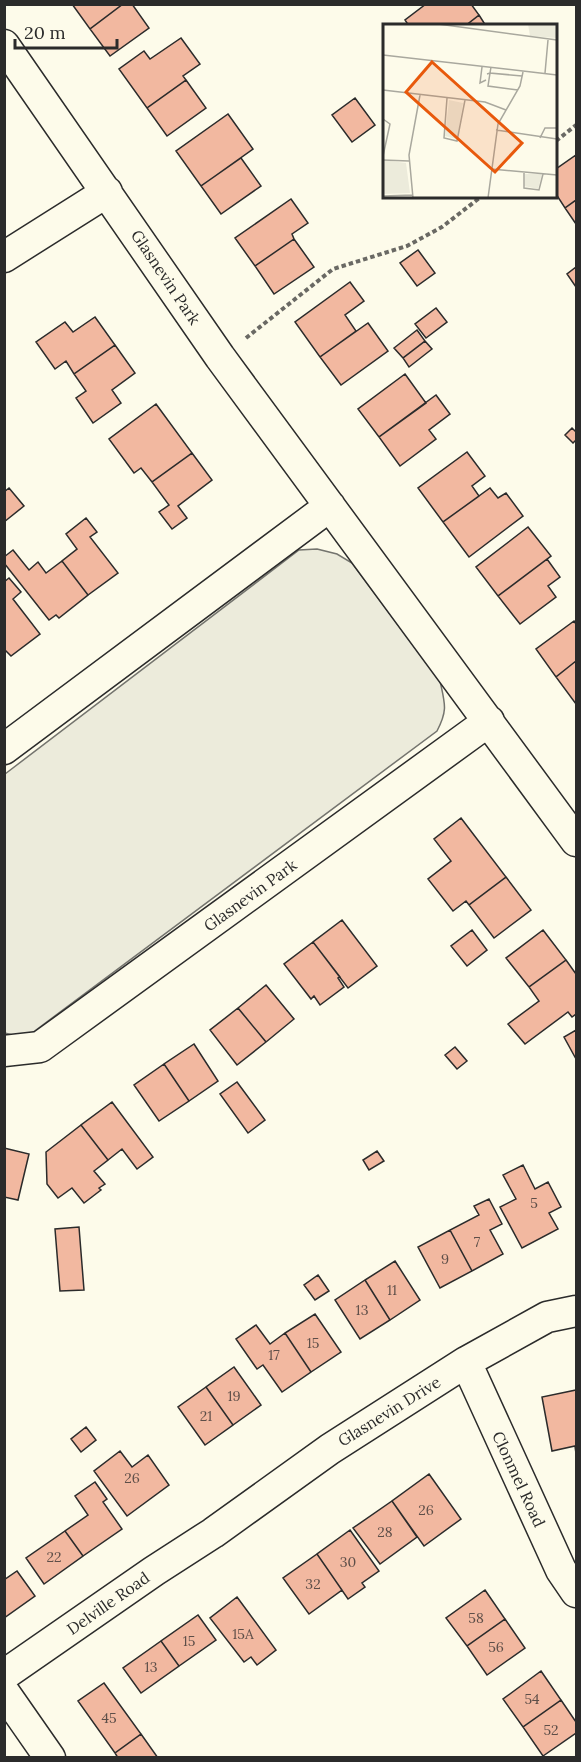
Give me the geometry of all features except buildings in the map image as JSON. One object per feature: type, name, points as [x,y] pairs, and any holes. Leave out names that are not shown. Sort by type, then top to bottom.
[{"type":"street","name":"Glasnevin Park","points":[[4,45],[220,357],[576,841]]},
{"type":"street","points":[[4,257],[107,192]]},
{"type":"street","points":[[4,749],[330,506]]},
{"type":"street","name":"Glasnevin Park","points":[[4,1051],[40,1047],[489,721]]},
{"type":"street","name":"Glasnevin Drive","points":[[213,1533],[330,1449],[466,1362],[547,1317],[576,1311]]},
{"type":"street","name":"Clonmel Road","points":[[466,1362],[561,1569],[576,1592]]},
{"type":"street","name":"Delville Road","points":[[4,1675],[213,1533]]},
{"type":"street","points":[[4,1692],[50,1758]]},
{"type":"path","points":[[557,139],[576,125]]},
{"type":"path","points":[[220,357],[333,270],[406,246],[442,227],[479,198]]},
{"type":"shaded area","points":[[317,549],[337,554],[352,563],[440,681],[444,707],[443,718],[437,731],[32,1033],[12,1035],[5,1033],[5,774],[299,550]]}]
